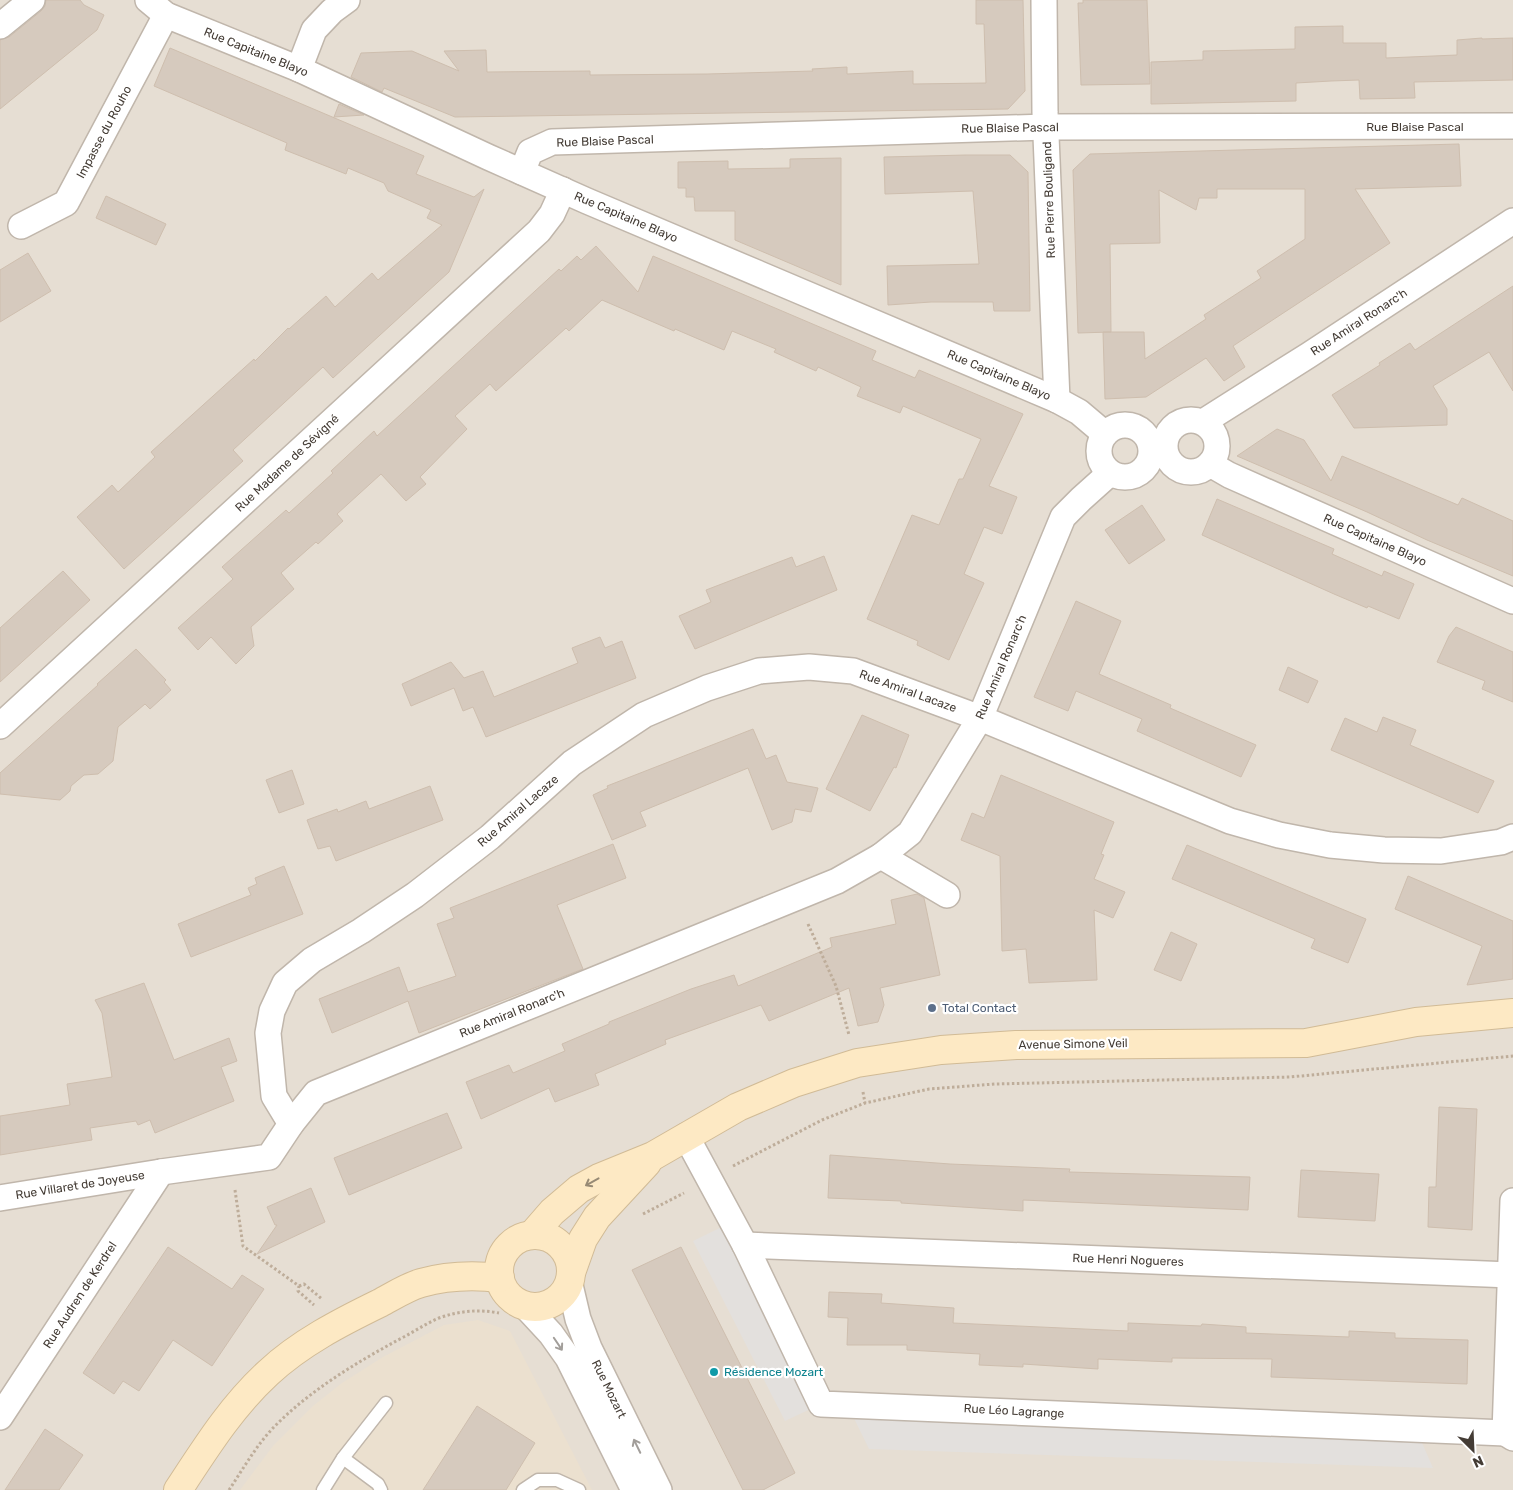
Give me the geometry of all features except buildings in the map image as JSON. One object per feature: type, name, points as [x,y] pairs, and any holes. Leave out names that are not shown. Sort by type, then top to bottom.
[{"type":"main road","name":"Avenue Simone Veil","points":[[532,1235],[552,1212],[580,1189],[599,1178],[653,1156],[738,1107],[794,1083],[857,1063],[941,1050],[1016,1045],[1306,1043],[1416,1022],[1513,1013]]},
{"type":"main road","name":"Avenue Simone Veil","points":[[571,1277],[582,1239],[597,1217],[653,1156]]},
{"type":"main road","points":[[542,1236],[551,1238],[566,1251],[570,1260],[571,1277],[564,1294],[556,1301],[547,1306],[537,1308],[526,1307],[517,1303],[503,1288],[499,1268],[501,1259],[513,1242],[522,1237],[542,1236]]},
{"type":"main road","points":[[178,1490],[215,1433],[240,1403],[268,1373],[303,1346],[347,1319],[420,1283],[484,1276],[500,1278]]},
{"type":"street","points":[[0,26],[32,0]]},
{"type":"street","points":[[299,69],[314,30],[332,11],[347,0]]},
{"type":"street","name":"Rue Pierre Bouligand","points":[[1044,0],[1046,127],[1057,400]]},
{"type":"street","name":"Rue Capitaine Blayo","points":[[157,8],[299,69],[563,190],[1057,400],[1079,412],[1104,434]]},
{"type":"street","name":"Impasse du Rouho","points":[[21,226],[66,204],[157,8]]},
{"type":"street","name":"Rue Blaise Pascal","points":[[522,172],[530,152],[552,142],[1046,127],[1513,126]]},
{"type":"street","name":"Rue Madame de Sévigné","points":[[0,726],[539,231],[552,214],[563,190]]},
{"type":"street","name":"Rue Amiral Ronarc'h","points":[[1203,422],[1317,350],[1513,220]]},
{"type":"street","points":[[1146,467],[1160,464],[1189,472],[1197,472],[1210,464],[1215,456],[1216,437],[1203,422],[1187,420],[1179,422],[1166,435],[1165,453],[1175,468]]},
{"type":"street","points":[[1127,424],[1135,426],[1142,431],[1148,439],[1151,448],[1150,458],[1146,467],[1141,472],[1123,477],[1110,473],[1104,467],[1098,450],[1104,434],[1111,428],[1127,424]]},
{"type":"street","points":[[1142,431],[1156,432],[1172,428]]},
{"type":"street","name":"Rue Capitaine Blayo","points":[[1210,464],[1229,475],[1513,602]]},
{"type":"street","name":"Rue Amiral Ronarc'h","points":[[161,1172],[269,1157],[291,1124],[316,1093],[836,881],[881,856],[910,833],[980,718],[1063,517],[1110,473]]},
{"type":"street","name":"Rue Amiral Lacaze","points":[[291,1124],[274,1096],[268,1033],[272,1011],[285,983],[312,960],[415,895],[490,837],[572,763],[644,715],[707,688],[759,672],[809,666],[853,671],[980,718],[1230,820],[1279,835],[1330,845],[1441,851],[1501,842],[1513,837]]},
{"type":"street","points":[[881,856],[947,895]]},
{"type":"street","name":"Rue Léo Lagrange","points":[[686,1136],[744,1245],[821,1404],[1509,1435]]},
{"type":"street","name":"Rue Villaret de Joyeuse","points":[[0,1198],[161,1172]]},
{"type":"street","name":"Rue Audren de Kerdrel","points":[[0,1417],[161,1172]]},
{"type":"street","points":[[1509,1435],[1513,1201]]},
{"type":"street","name":"Rue Henri Nogueres","points":[[744,1245],[1511,1275]]},
{"type":"street","name":"Rue Mozart","points":[[571,1277],[578,1319],[589,1348],[659,1490]]},
{"type":"street","name":"Rue Mozart","points":[[526,1307],[551,1334],[568,1358],[634,1490]]},
{"type":"lane","points":[[323,1490],[343,1458],[386,1403]]},
{"type":"lane","points":[[343,1458],[378,1484],[381,1490]]},
{"type":"lane","points":[[523,1490],[538,1480],[557,1480],[579,1490]]},
{"type":"path","points":[[810,928],[836,986],[857,1063],[865,1104]]},
{"type":"path","points":[[642,1214],[822,1120],[865,1104],[929,1090],[994,1084],[1290,1077],[1513,1056]]},
{"type":"path","points":[[231,1162],[243,1246],[299,1286]]},
{"type":"path","points":[[229,1490],[273,1428],[304,1401],[368,1357],[439,1318],[460,1312],[482,1310],[500,1313]]},
{"type":"shaded area","points":[[0,0],[1513,0],[1513,1490],[0,1490]]},
{"type":"shaded area","points":[[732,1222],[821,1404],[785,1421],[693,1241]]},
{"type":"shaded area","points":[[478,1320],[510,1331],[592,1490],[240,1490],[273,1446],[313,1406],[342,1383],[383,1357],[444,1325]]},
{"type":"shaded area","points":[[847,1404],[1416,1429],[1433,1468],[869,1449]]},
{"type":"place","name":"Total Contact","points":[[932,1008]]},
{"type":"place","name":"Résidence Mozart","points":[[714,1372]]}]
